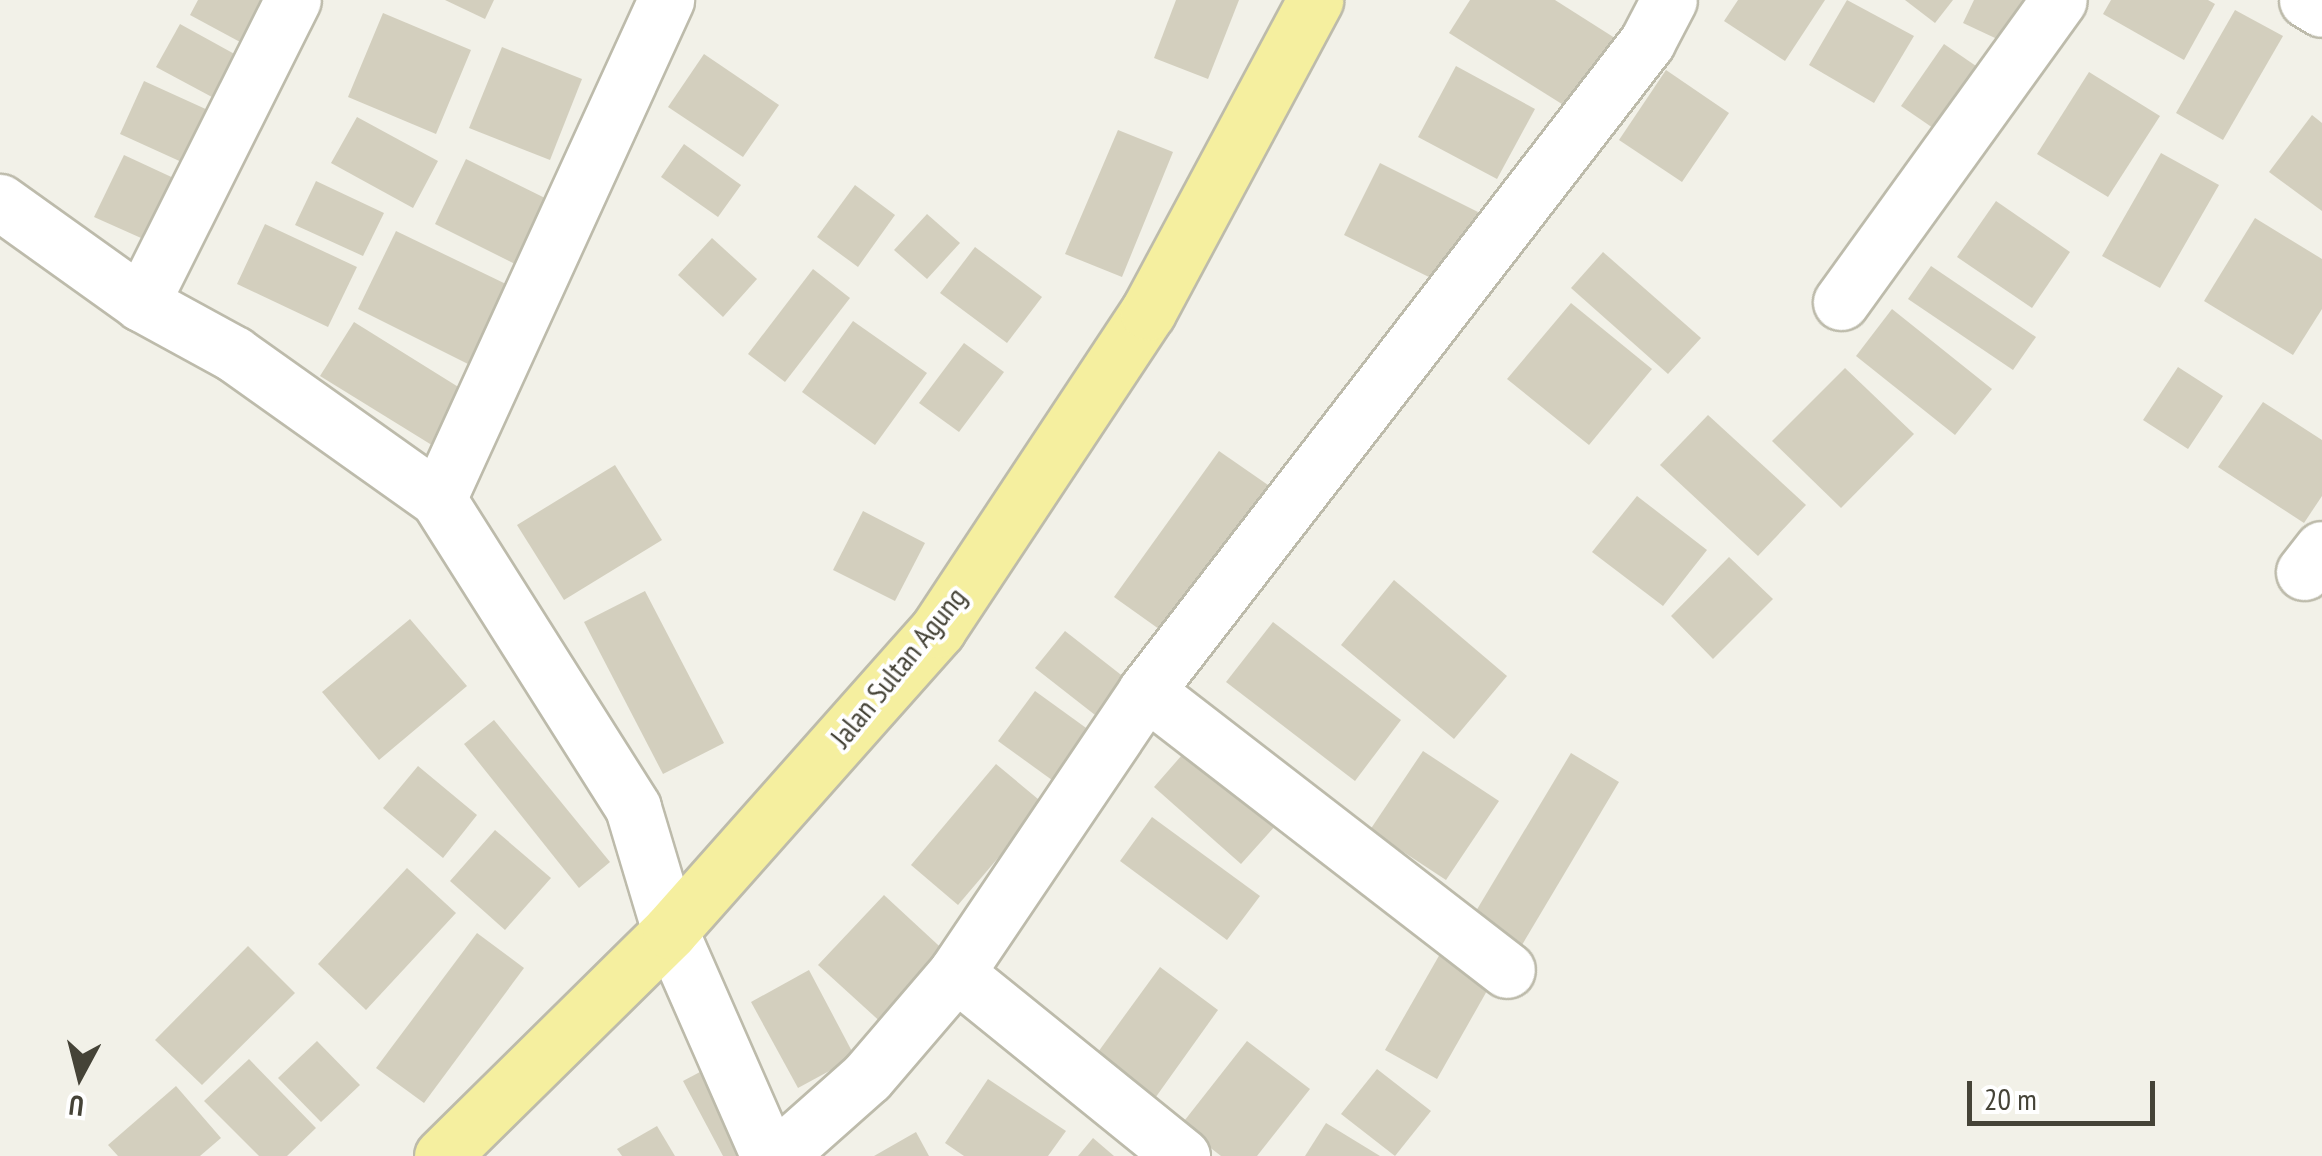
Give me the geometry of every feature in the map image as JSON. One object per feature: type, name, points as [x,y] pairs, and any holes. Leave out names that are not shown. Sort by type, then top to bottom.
[{"type":"main road","name":"Jalan Sultan Agung","points":[[442,1156],[670,931],[938,629],[1148,312],[1315,0]]},
{"type":"street","points":[[141,302],[293,0]]},
{"type":"street","points":[[438,498],[666,0]]},
{"type":"street","points":[[778,1156],[868,1078],[956,973],[1146,690],[1646,42],[1669,0]]},
{"type":"street","points":[[1841,302],[2060,0]]},
{"type":"street","points":[[2307,0],[2322,9]]},
{"type":"street","points":[[0,202],[141,302],[234,354],[438,498],[633,808],[670,931],[769,1156]]},
{"type":"street","points":[[1146,690],[1506,970]]},
{"type":"street","points":[[956,973],[1182,1156]]},
{"type":"building","points":[[198,0],[279,0],[253,49],[190,15]]},
{"type":"building","points":[[445,0],[494,0],[485,19]]},
{"type":"building","points":[[1176,0],[1239,0],[1208,79],[1154,58]]},
{"type":"building","points":[[1470,0],[1555,0],[1618,40],[1573,111],[1449,33]]},
{"type":"building","points":[[1738,0],[1825,0],[1785,61],[1724,21]]},
{"type":"building","points":[[1847,0],[1914,36],[1874,103],[1809,65]]},
{"type":"building","points":[[1905,0],[1953,0],[1935,23]]},
{"type":"building","points":[[1974,0],[2032,0],[2010,45],[1963,23]]},
{"type":"building","points":[[2111,0],[2208,0],[2215,4],[2184,60],[2103,14]]},
{"type":"building","points":[[2235,10],[2283,36],[2223,140],[2176,113]]},
{"type":"building","points":[[383,13],[471,50],[436,134],[348,97]]},
{"type":"building","points":[[180,24],[249,62],[225,104],[156,67]]},
{"type":"building","points":[[1944,44],[1992,77],[1949,139],[1901,106]]},
{"type":"building","points":[[502,47],[582,79],[550,160],[469,128]]},
{"type":"building","points":[[704,54],[779,105],[743,157],[668,107]]},
{"type":"building","points":[[1456,66],[1535,109],[1497,179],[1418,137]]},
{"type":"building","points":[[1666,70],[1729,113],[1682,182],[1619,140]]},
{"type":"building","points":[[2089,72],[2160,116],[2108,197],[2037,154]]},
{"type":"building","points":[[144,81],[210,111],[186,164],[120,134]]},
{"type":"building","points":[[2312,115],[2322,123],[2322,211],[2269,172]]},
{"type":"building","points":[[357,117],[438,161],[413,208],[331,163]]},
{"type":"building","points":[[1118,130],[1173,152],[1122,277],[1065,254]]},
{"type":"building","points":[[684,144],[741,185],[718,217],[661,177]]},
{"type":"building","points":[[2161,153],[2219,185],[2160,288],[2102,256]]},
{"type":"building","points":[[124,155],[180,181],[150,242],[94,217]]},
{"type":"building","points":[[466,159],[551,201],[519,266],[435,224]]},
{"type":"building","points":[[1380,163],[1478,212],[1441,283],[1344,235]]},
{"type":"building","points":[[316,181],[384,213],[363,256],[295,225]]},
{"type":"building","points":[[855,185],[895,215],[858,267],[817,237]]},
{"type":"building","points":[[1996,201],[2070,252],[2032,308],[1957,257]]},
{"type":"building","points":[[927,214],[960,243],[927,279],[894,250]]},
{"type":"building","points":[[2255,218],[2322,259],[2322,309],[2293,355],[2204,301]]},
{"type":"building","points":[[265,224],[357,267],[328,327],[237,284]]},
{"type":"building","points":[[396,231],[508,285],[468,364],[358,309]]},
{"type":"building","points":[[712,238],[757,279],[723,317],[678,275]]},
{"type":"building","points":[[975,247],[1042,297],[1007,343],[940,293]]},
{"type":"building","points":[[1603,252],[1701,338],[1668,374],[1571,288]]},
{"type":"building","points":[[1931,266],[2036,337],[2013,370],[1908,299]]},
{"type":"building","points":[[813,269],[850,298],[785,382],[748,354]]},
{"type":"building","points":[[1571,303],[1652,369],[1589,445],[1507,379]]},
{"type":"building","points":[[1892,309],[1992,389],[1955,435],[1856,356]]},
{"type":"building","points":[[853,321],[927,373],[875,445],[802,392]]},
{"type":"building","points":[[354,322],[468,393],[435,447],[320,376]]},
{"type":"building","points":[[964,343],[1004,372],[959,432],[919,403]]},
{"type":"building","points":[[2178,367],[2223,396],[2188,449],[2143,420]]},
{"type":"building","points":[[1845,368],[1914,434],[1841,508],[1772,441]]},
{"type":"building","points":[[2263,402],[2322,440],[2322,496],[2304,523],[2218,467]]},
{"type":"building","points":[[1708,415],[1806,505],[1758,556],[1660,465]]},
{"type":"building","points":[[1219,451],[1278,492],[1173,639],[1114,597]]},
{"type":"building","points":[[615,465],[662,540],[564,600],[517,525]]},
{"type":"building","points":[[1637,496],[1707,550],[1663,606],[1592,552]]},
{"type":"building","points":[[863,511],[925,543],[895,601],[833,570]]},
{"type":"building","points":[[1729,557],[1773,599],[1713,659],[1671,616]]},
{"type":"building","points":[[1394,580],[1507,676],[1454,739],[1341,645]]},
{"type":"building","points":[[645,591],[724,743],[663,774],[584,622]]},
{"type":"building","points":[[410,619],[467,686],[379,760],[322,692]]},
{"type":"building","points":[[1273,622],[1401,720],[1355,781],[1226,682]]},
{"type":"building","points":[[1065,631],[1134,685],[1104,722],[1035,668]]},
{"type":"building","points":[[1035,691],[1100,738],[1063,788],[998,741]]},
{"type":"building","points":[[494,720],[610,862],[579,888],[464,744]]},
{"type":"building","points":[[1189,747],[1277,824],[1241,864],[1154,787]]},
{"type":"building","points":[[1423,751],[1499,801],[1446,880],[1370,830]]},
{"type":"building","points":[[1571,753],[1619,782],[1516,955],[1467,926]]},
{"type":"building","points":[[996,764],[1044,804],[958,905],[911,865]]},
{"type":"building","points":[[418,766],[477,815],[443,858],[383,808]]},
{"type":"building","points":[[1152,817],[1260,896],[1227,940],[1120,861]]},
{"type":"building","points":[[495,830],[551,878],[505,930],[450,881]]},
{"type":"building","points":[[407,868],[456,913],[366,1010],[318,964]]},
{"type":"building","points":[[884,895],[950,956],[885,1026],[818,965]]},
{"type":"building","points":[[477,933],[524,968],[424,1103],[376,1068]]},
{"type":"building","points":[[248,946],[295,993],[202,1085],[155,1040]]},
{"type":"building","points":[[1440,954],[1492,982],[1437,1079],[1385,1050]]},
{"type":"building","points":[[1160,967],[1218,1010],[1153,1101],[1093,1059]]},
{"type":"building","points":[[809,970],[855,1057],[798,1088],[751,1002]]},
{"type":"building","points":[[317,1041],[360,1085],[321,1122],[278,1078]]},
{"type":"building","points":[[1247,1041],[1310,1089],[1257,1156],[1221,1156],[1181,1125]]},
{"type":"building","points":[[249,1059],[316,1128],[287,1156],[259,1156],[204,1101]]},
{"type":"building","points":[[715,1064],[758,1145],[738,1156],[723,1156],[683,1081]]},
{"type":"building","points":[[1377,1069],[1431,1111],[1395,1156],[1341,1114]]},
{"type":"building","points":[[988,1079],[1066,1131],[1048,1156],[964,1156],[945,1143]]},
{"type":"building","points":[[176,1086],[221,1138],[200,1156],[118,1156],[108,1145]]},
{"type":"building","points":[[1326,1123],[1380,1156],[1305,1156]]},
{"type":"building","points":[[657,1126],[675,1156],[622,1156],[617,1149]]},
{"type":"building","points":[[916,1132],[929,1156],[874,1156]]},
{"type":"building","points":[[1093,1138],[1114,1156],[1078,1156]]}]
